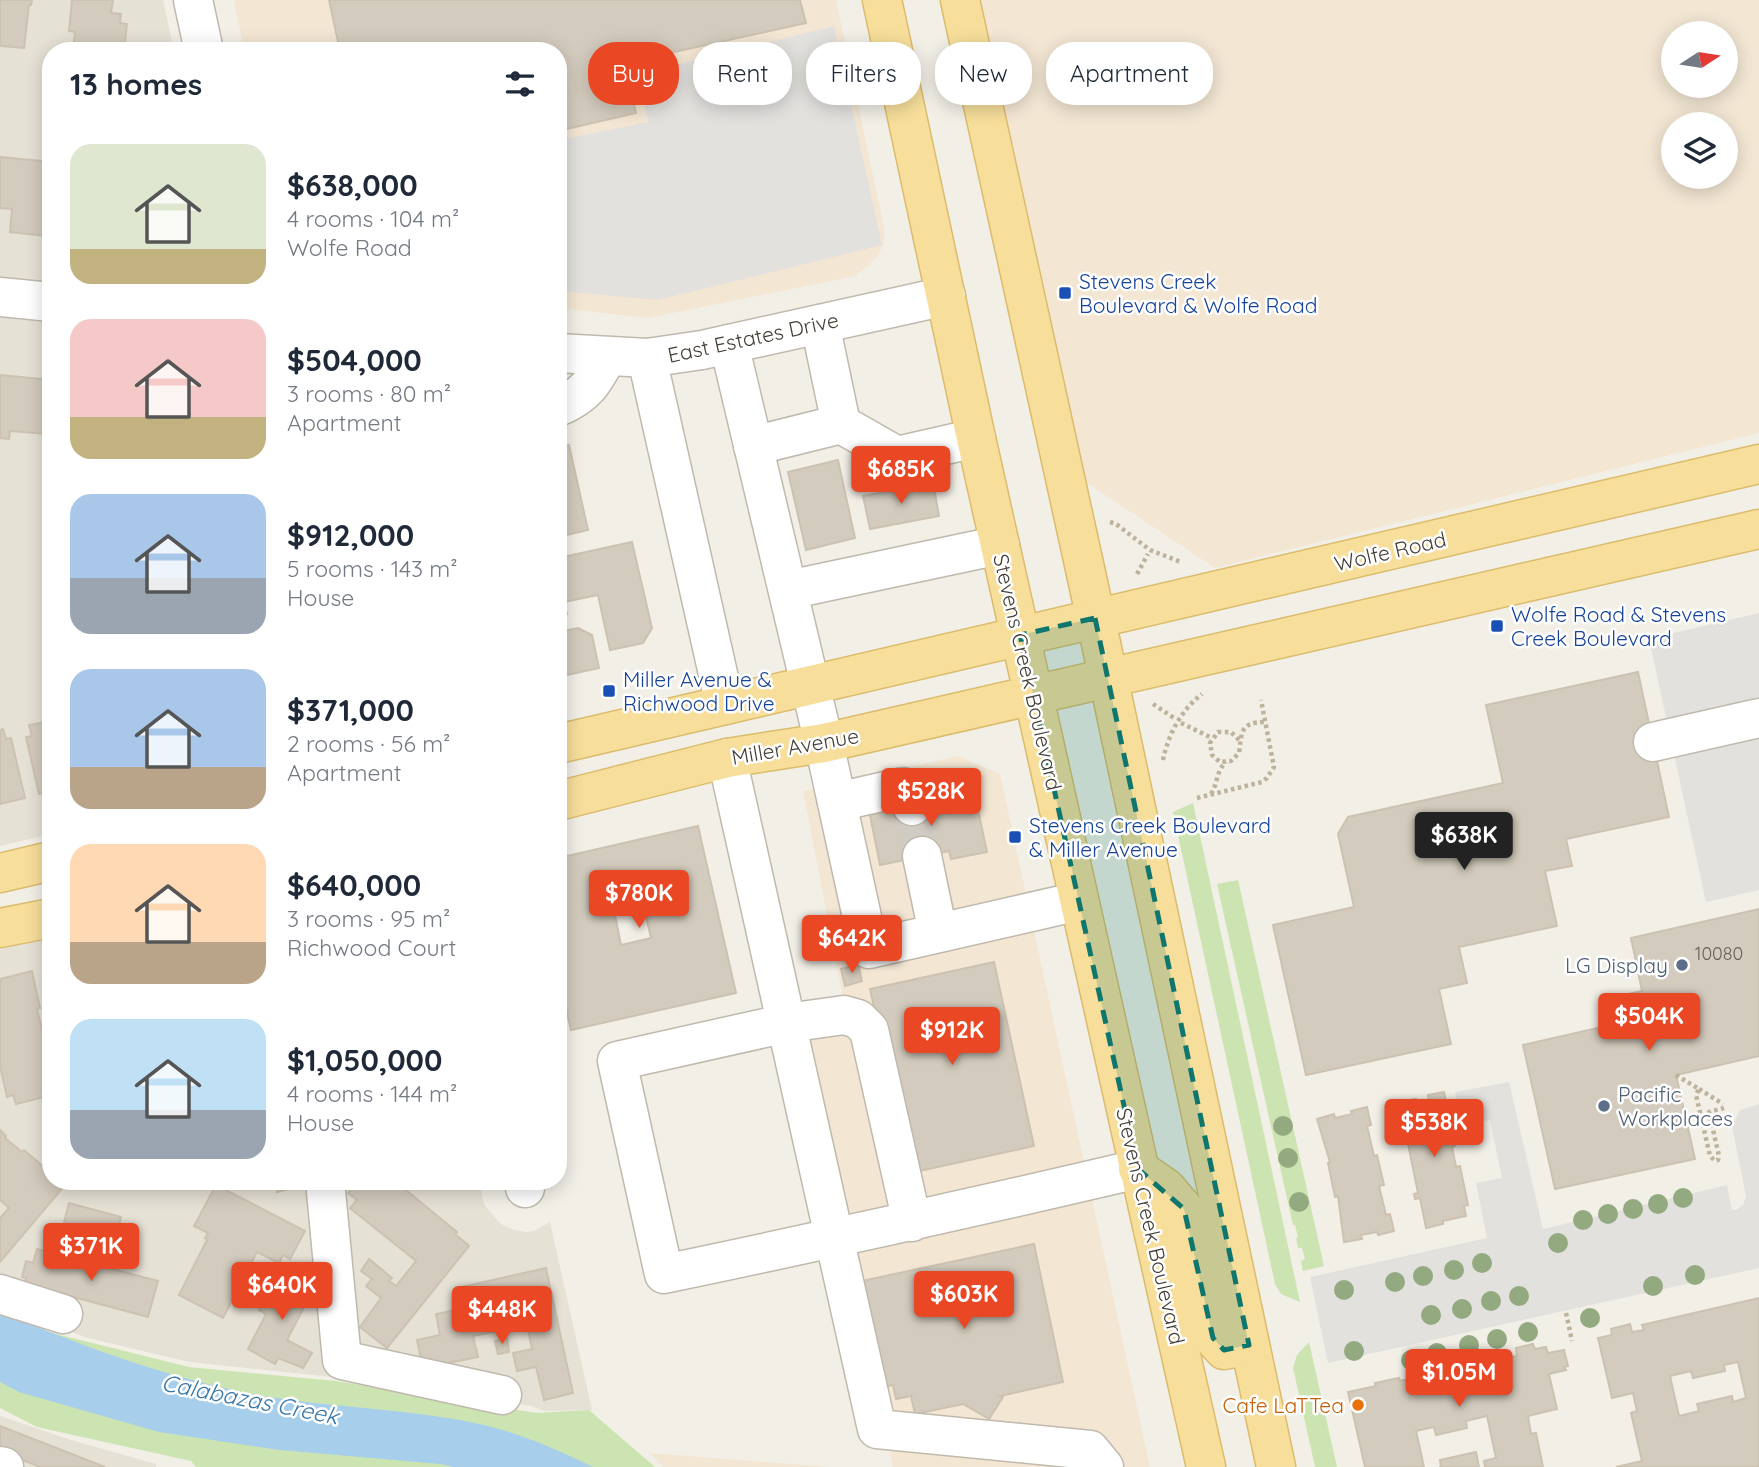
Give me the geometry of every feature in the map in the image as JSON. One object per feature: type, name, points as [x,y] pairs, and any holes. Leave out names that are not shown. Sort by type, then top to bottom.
[{"type":"main road","name":"Stevens Creek Boulevard","points":[[882,0],[976,438],[1206,1467]]},
{"type":"main road","points":[[960,0],[1096,618],[1276,1467]]},
{"type":"main road","name":"Wolfe Road","points":[[1020,635],[1759,464]]},
{"type":"main road","points":[[1033,695],[1759,529]]},
{"type":"main road","points":[[567,742],[1020,635]]},
{"type":"main road","name":"Miller Avenue","points":[[567,798],[727,758],[824,743],[1033,695]]},
{"type":"main road","points":[[0,873],[42,863]]},
{"type":"main road","points":[[0,928],[42,920]]},
{"type":"main road","points":[[1138,1169],[1166,1188],[1184,1209],[1213,1338],[1224,1350],[1249,1345]]},
{"type":"street","points":[[193,0],[202,42]]},
{"type":"street","name":"East Estates Drive","points":[[567,354],[647,358],[729,344],[946,296]]},
{"type":"street","points":[[0,297],[42,301]]},
{"type":"street","points":[[820,324],[841,424]]},
{"type":"street","points":[[729,344],[824,743],[869,949],[1079,901]]},
{"type":"street","points":[[567,403],[592,385],[607,358]]},
{"type":"street","points":[[647,358],[725,705]]},
{"type":"street","points":[[753,446],[841,424],[897,456],[976,438]]},
{"type":"street","points":[[788,590],[1000,545]]},
{"type":"street","points":[[1653,742],[1759,718]]},
{"type":"street","points":[[727,758],[877,1429],[1090,1450],[1104,1467]]},
{"type":"street","points":[[837,802],[903,787],[909,791],[912,806]]},
{"type":"street","points":[[922,856],[938,933]]},
{"type":"street","points":[[912,1222],[869,1030],[858,1019],[844,1015],[787,1023],[617,1061],[664,1274],[836,1239],[912,1222],[1138,1169]]},
{"type":"street","points":[[327,1190],[342,1360],[502,1395]]},
{"type":"street","points":[[0,1294],[63,1314]]},
{"type":"path","points":[[1072,510],[1116,524],[1150,550],[1189,564],[1227,589]]},
{"type":"path","points":[[1134,579],[1148,554]]},
{"type":"path","points":[[1162,767],[1166,745],[1178,721],[1188,707],[1207,690],[1234,650]]},
{"type":"path","points":[[1197,798],[1262,782],[1271,773],[1274,767],[1261,700]]},
{"type":"path","points":[[1149,705],[1156,704],[1174,718]]},
{"type":"path","points":[[1219,771],[1212,755],[1212,738],[1218,732],[1231,732],[1254,723],[1265,722]]},
{"type":"path","points":[[1181,723],[1212,738]]},
{"type":"path","points":[[1211,794],[1219,771],[1239,753],[1239,740],[1244,729]]},
{"type":"path","points":[[1231,732],[1239,740]]},
{"type":"path","points":[[1212,755],[1215,759],[1226,762]]},
{"type":"path","points":[[1676,1075],[1699,1089],[1723,1106],[1709,1112],[1719,1156],[1715,1161],[1710,1156],[1696,1095],[1699,1089]]},
{"type":"path","points":[[1566,1313],[1572,1340]]},
{"type":"highlighted area","points":[[1095,618],[1249,1345],[1224,1350],[1213,1338],[1184,1209],[1138,1169],[1020,635]]},
{"type":"shaded area","points":[[0,0],[163,0],[172,42],[42,42],[42,836],[0,846]]},
{"type":"shaded area","points":[[234,0],[836,0],[845,42],[806,42],[806,105],[858,105],[884,228],[884,242],[878,256],[856,276],[648,318],[567,309],[567,42],[242,42]]},
{"type":"shaded area","points":[[970,0],[1759,0],[1759,433],[1215,568],[1075,475],[993,105],[1032,105],[1032,42],[979,42]]},
{"type":"shaded area","points":[[834,26],[838,42],[806,42],[806,105],[851,105],[882,245],[658,300],[567,292],[567,138],[649,122],[644,105],[679,105],[679,64],[693,61],[693,105],[792,105],[792,42],[769,42]]},
{"type":"shaded area","points":[[1759,613],[1759,890],[1706,902],[1649,639]]},
{"type":"shaded area","points":[[958,756],[1000,774],[1150,1467],[893,1467],[796,1012],[844,1003],[803,791]]},
{"type":"shaded area","points":[[42,939],[42,1190],[482,1190],[485,1206],[501,1224],[526,1232],[534,1231],[550,1222],[592,1410],[545,1411],[531,1406],[342,1378],[189,1362],[88,1338],[0,1306],[0,948]]},
{"type":"shaded area","points":[[1509,1082],[1543,1229],[1727,1185],[1732,1210],[1736,1210],[1743,1205],[1746,1196],[1732,1126],[1740,1110],[1759,1104],[1759,1268],[1328,1363],[1310,1277],[1487,1238],[1476,1183],[1502,1178],[1490,1120],[1462,1125],[1455,1092]]},
{"type":"shaded area","points":[[0,1416],[156,1464],[156,1467],[0,1467]]},
{"type":"shaded area","points":[[650,1453],[829,1467],[663,1467]]},
{"type":"green space","points":[[1193,803],[1300,1302],[1281,1294],[1275,1284],[1173,812]]},
{"type":"green space","points":[[1238,880],[1324,1266],[1303,1271],[1301,1261],[1305,1259],[1302,1248],[1298,1248],[1298,1237],[1293,1225],[1217,884]]},
{"type":"green space","points":[[0,1320],[189,1367],[336,1381],[537,1413],[589,1410],[655,1467],[196,1467],[191,1461],[37,1427],[0,1408]]},
{"type":"green space","points":[[1309,1342],[1337,1467],[1315,1467],[1293,1368],[1297,1355]]},
{"type":"water","name":"Calabazas Creek","points":[[0,1311],[92,1348],[188,1379],[280,1399],[479,1424],[538,1442],[593,1467],[454,1467],[280,1450],[159,1432],[19,1392],[0,1382]]},
{"type":"building","points":[[0,0],[32,0],[29,5],[24,48],[0,46]]},
{"type":"building","points":[[72,0],[113,0],[111,13],[121,14],[120,23],[127,24],[125,42],[74,42],[75,32],[69,31]]},
{"type":"building","points":[[329,0],[800,0],[806,23],[720,42],[693,42],[693,48],[679,51],[679,42],[588,42],[588,105],[634,105],[636,113],[567,129],[567,42],[338,42]]},
{"type":"building","points":[[0,157],[42,161],[42,236],[10,232],[12,209],[0,208]]},
{"type":"building","points":[[0,375],[42,379],[42,434],[10,431],[9,439],[0,438]]},
{"type":"building","points":[[567,445],[588,530],[567,535]]},
{"type":"building","points":[[838,460],[855,538],[806,550],[788,472]]},
{"type":"building","points":[[933,482],[939,516],[870,529],[863,496]]},
{"type":"building","points":[[632,542],[652,628],[643,643],[610,650],[598,595],[567,601],[567,556]]},
{"type":"building","points":[[578,628],[592,635],[599,668],[567,675],[567,630]]},
{"type":"building","points":[[1638,672],[1669,817],[1566,839],[1572,866],[1545,871],[1557,926],[1459,947],[1467,983],[1439,989],[1451,1044],[1306,1075],[1273,925],[1354,907],[1338,834],[1348,817],[1503,783],[1486,705]]},
{"type":"building","points":[[42,723],[42,793],[39,794],[26,737],[32,736],[29,725]]},
{"type":"building","points":[[3,729],[6,739],[11,738],[25,798],[0,804],[0,730]]},
{"type":"building","points":[[972,782],[987,852],[951,859],[949,851],[880,865],[870,815],[939,801],[937,789]]},
{"type":"building","points":[[698,826],[736,993],[571,1030],[567,1013],[567,856]],"holes":[[[644,908],[651,938],[621,945],[615,915]]]},
{"type":"building","points":[[1759,909],[1759,1056],[1676,1075],[1695,1159],[1555,1189],[1523,1045],[1624,1022],[1619,996],[1642,991],[1631,938]]},
{"type":"building","points":[[994,962],[1034,1146],[910,1173],[870,989]]},
{"type":"building","points":[[858,964],[862,981],[845,986],[841,969]]},
{"type":"building","points":[[32,971],[40,1008],[37,1009],[42,1030],[42,1098],[16,1104],[13,1095],[7,1097],[0,1066],[0,979]]},
{"type":"building","points":[[1444,1092],[1455,1146],[1452,1147],[1456,1167],[1460,1166],[1468,1205],[1464,1206],[1466,1216],[1426,1228],[1420,1198],[1415,1199],[1414,1194],[1418,1193],[1407,1139],[1402,1140],[1401,1135],[1406,1134],[1399,1102],[1429,1100],[1428,1095]]},
{"type":"building","points":[[1367,1107],[1371,1125],[1367,1126],[1384,1185],[1379,1186],[1386,1215],[1390,1214],[1394,1231],[1361,1235],[1362,1239],[1344,1242],[1338,1196],[1335,1197],[1328,1163],[1330,1162],[1317,1119],[1334,1114],[1335,1118],[1352,1114],[1351,1111]]},
{"type":"building","points":[[0,1130],[5,1138],[42,1165],[42,1190],[61,1190],[0,1262],[0,1218],[9,1208],[0,1200]]},
{"type":"building","points":[[213,1190],[226,1190],[305,1231],[290,1259],[283,1255],[279,1263],[257,1252],[223,1318],[179,1295],[207,1240],[205,1238],[208,1233],[194,1226]]},
{"type":"building","points":[[350,1190],[406,1190],[457,1232],[455,1234],[469,1246],[387,1348],[360,1327],[381,1298],[366,1286],[372,1279],[361,1271],[369,1259],[392,1278],[389,1281],[396,1286],[416,1261],[350,1208],[357,1200],[348,1193]]},
{"type":"building","points":[[69,1203],[121,1217],[111,1256],[59,1242]]},
{"type":"building","points":[[1034,1244],[1063,1382],[1000,1396],[1003,1397],[989,1419],[963,1404],[915,1414],[911,1396],[896,1399],[893,1385],[884,1387],[862,1281]]},
{"type":"building","points":[[37,1249],[158,1281],[148,1317],[25,1284],[26,1278],[22,1277],[26,1261],[33,1263]]},
{"type":"building","points":[[546,1268],[573,1393],[544,1400],[536,1367],[517,1371],[513,1353],[532,1349],[527,1325],[473,1336],[478,1357],[423,1368],[417,1340],[440,1335],[436,1314],[461,1309],[457,1288]]},
{"type":"building","points":[[279,1272],[313,1290],[287,1340],[312,1353],[303,1368],[278,1358],[275,1364],[248,1349],[266,1314],[259,1310]]},
{"type":"building","points":[[1759,1298],[1759,1467],[1616,1467],[1642,1461],[1631,1413],[1637,1411],[1633,1393],[1612,1398],[1598,1338],[1612,1335],[1611,1329],[1630,1324],[1632,1332],[1644,1330],[1642,1325]],"holes":[[[1738,1362],[1746,1398],[1733,1402],[1732,1396],[1697,1404],[1699,1411],[1679,1416],[1670,1376],[1691,1371],[1693,1378],[1725,1371],[1724,1365]]]},
{"type":"building","points":[[507,1338],[509,1352],[498,1354],[495,1341]]},
{"type":"building","points":[[1533,1344],[1535,1349],[1546,1347],[1548,1353],[1564,1350],[1568,1366],[1564,1367],[1566,1370],[1549,1374],[1557,1409],[1528,1416],[1531,1434],[1536,1433],[1543,1467],[1485,1467],[1484,1461],[1496,1458],[1487,1416],[1466,1421],[1467,1428],[1436,1435],[1434,1427],[1416,1431],[1424,1467],[1365,1467],[1348,1392],[1399,1378],[1400,1381],[1424,1375],[1425,1379],[1438,1376],[1437,1371],[1478,1361],[1479,1367],[1493,1364],[1493,1361],[1517,1356],[1516,1348]]},
{"type":"building","points":[[0,1426],[105,1467],[40,1467],[0,1451]]},
{"type":"building","points":[[1476,1452],[1479,1467],[1441,1467],[1440,1460]]},
{"type":"tunnel","points":[[912,806],[922,856]]},
{"type":"place","name":"Stevens Creek Boulevard & Wolfe Road","points":[[1065,293]]},
{"type":"place","name":"Wolfe Road & Stevens Creek Boulevard","points":[[1497,626]]},
{"type":"place","name":"Miller Avenue & Richwood Drive","points":[[609,691]]},
{"type":"place","name":"Stevens Creek Boulevard & Miller Avenue","points":[[1015,837]]},
{"type":"place","name":"LG Display","points":[[1682,965]]},
{"type":"place","name":"Pacific Workplaces","points":[[1604,1106]]},
{"type":"place","name":"Cafe LaTTea","points":[[1358,1405]]}]
